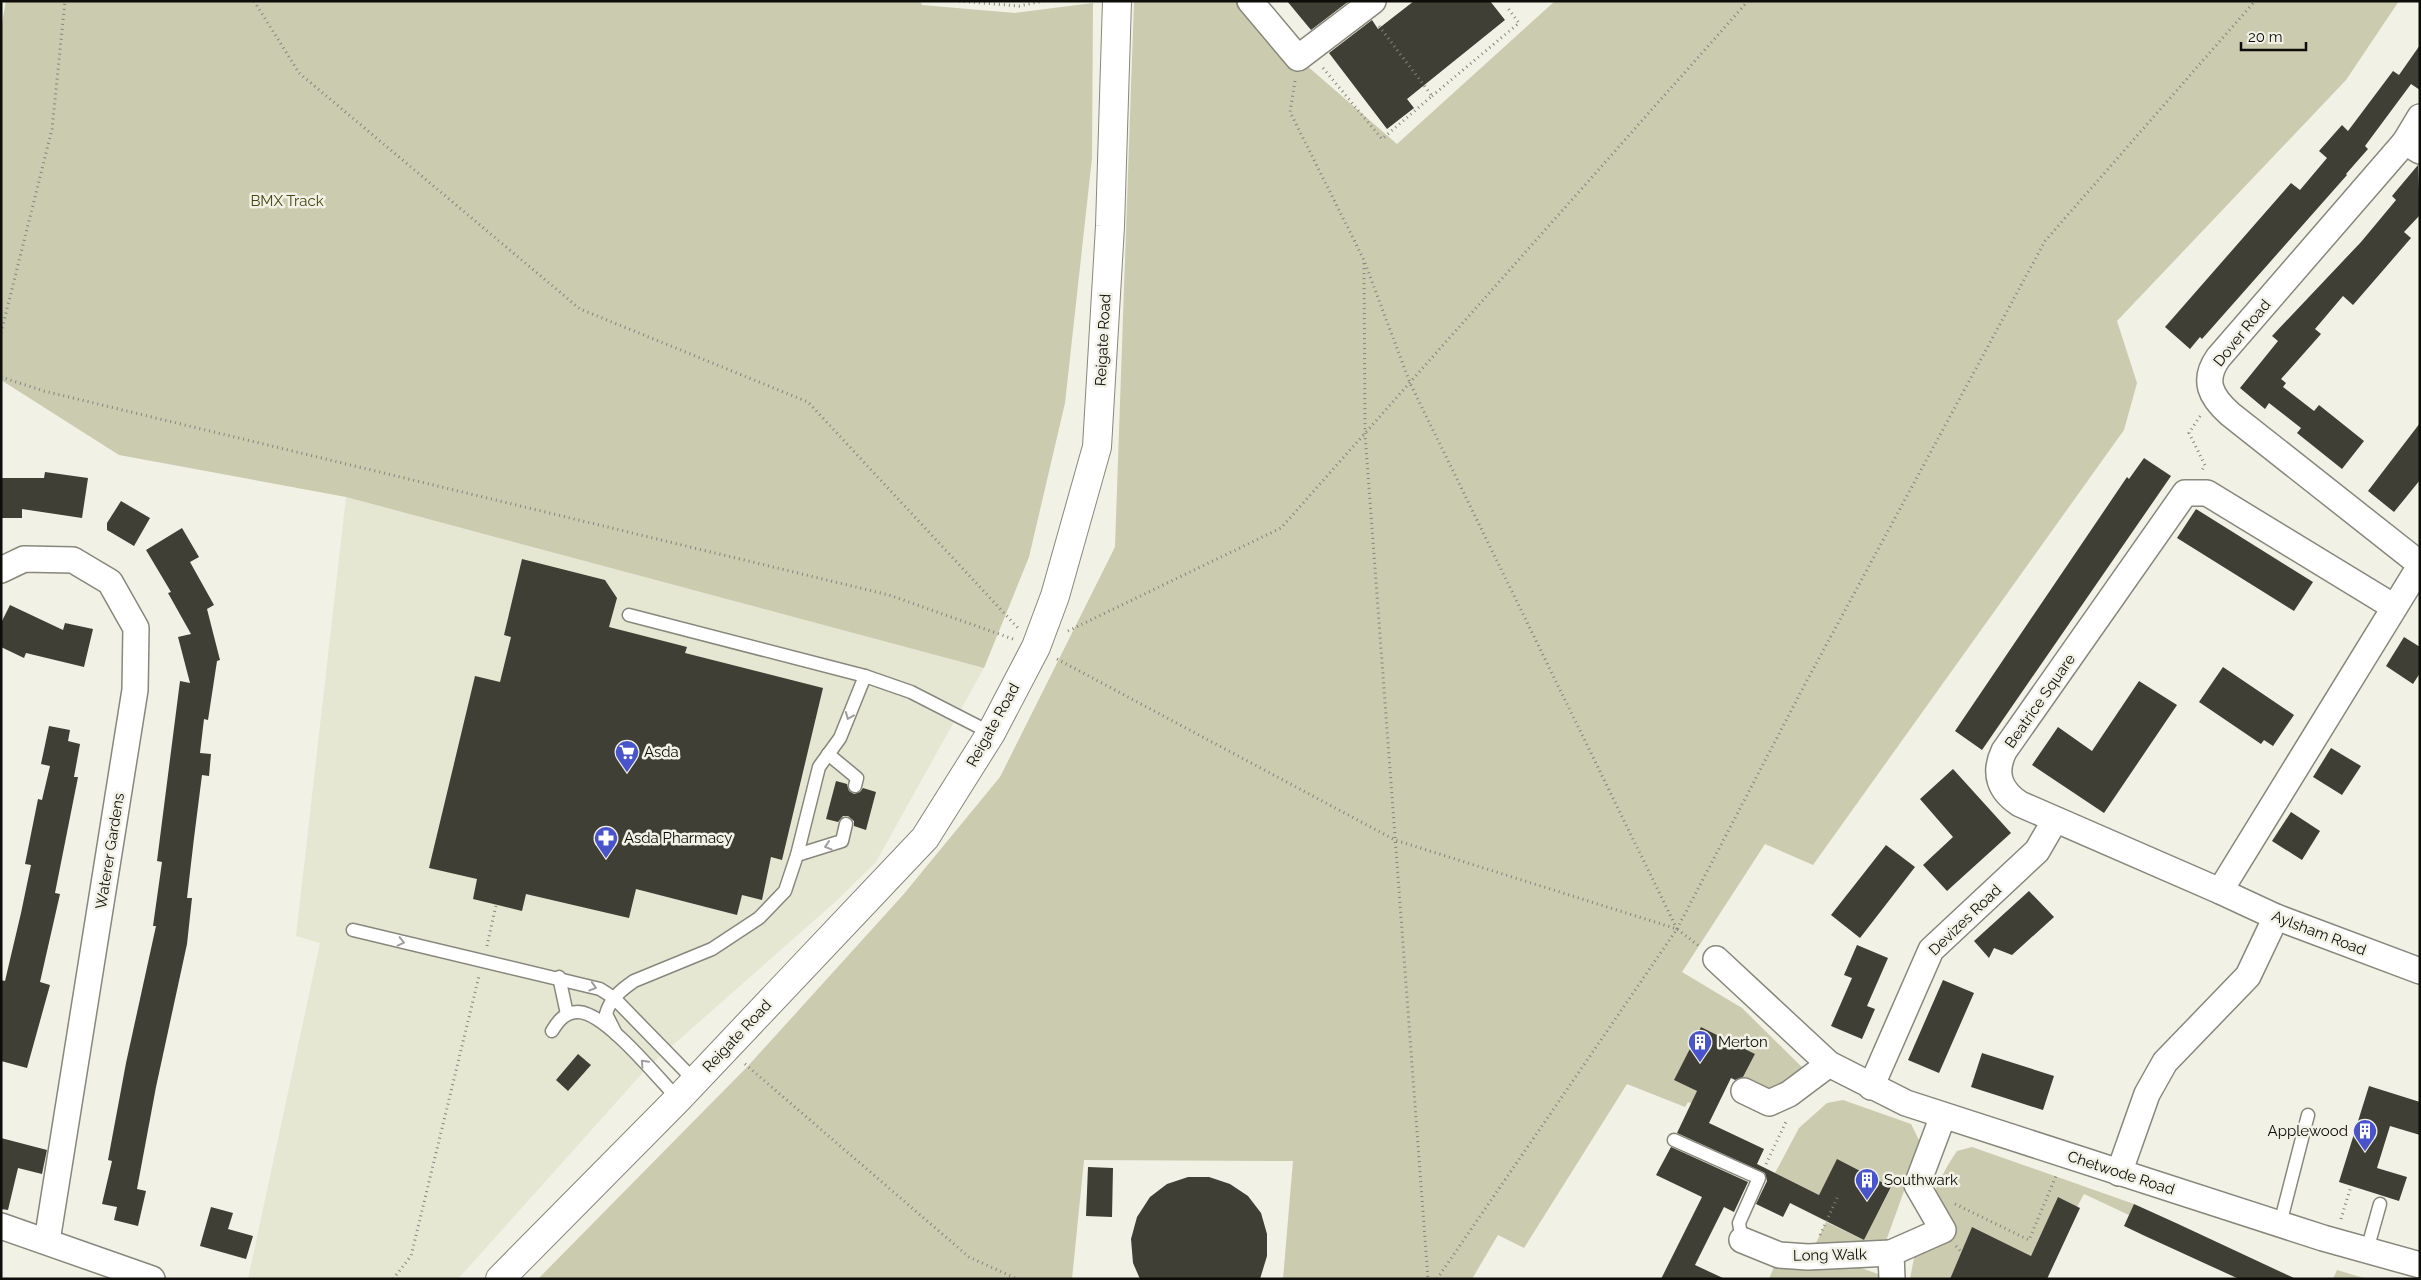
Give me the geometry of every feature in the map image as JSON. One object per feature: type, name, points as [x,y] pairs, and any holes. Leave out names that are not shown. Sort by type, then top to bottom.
[{"type":"highway","name":"Reigate Road","points":[[500,1279],[686,1090],[925,838],[991,732],[1036,647],[1055,596],[1097,447],[1110,226],[1117,1]]},
{"type":"street","points":[[1250,1],[1303,54],[1369,4]]},
{"type":"street","name":"Dover Road","points":[[2213,397],[2210,375],[2218,358],[2412,147],[2420,117]]},
{"type":"street","points":[[2213,397],[2230,414],[2420,565],[2220,891]]},
{"type":"street","name":"Beatrice Square","points":[[2191,493],[2185,493],[2000,760],[1999,780],[2010,798],[2055,820],[2220,891]]},
{"type":"street","points":[[2191,493],[2207,493],[2394,608]]},
{"type":"street","name":"Waterer Gardens","points":[[1,570],[24,559],[73,560],[110,582],[136,628],[136,690],[47,1241]]},
{"type":"street","name":"Devizes Road","points":[[1871,1087],[1931,950],[2037,851],[2055,820]]},
{"type":"street","name":"Aylsham Road","points":[[2220,891],[2276,918],[2420,971]]},
{"type":"street","points":[[2119,1173],[2154,1079],[2165,1062],[2248,976],[2276,918]]},
{"type":"street","name":"Chetwode Road","points":[[1716,959],[1829,1064],[1871,1087],[1906,1103],[2280,1224],[2420,1265]]},
{"type":"street","points":[[1744,1091],[1769,1103],[1789,1094],[1829,1064]]},
{"type":"street","name":"Long Walk","points":[[1742,1240],[1779,1255],[1808,1258],[1891,1253],[1943,1230],[1917,1185],[1943,1116]]},
{"type":"street","points":[[1,1226],[152,1279]]},
{"type":"street","points":[[1891,1253],[1892,1279]]},
{"type":"lane","points":[[629,614],[865,676],[910,692],[991,732]]},
{"type":"lane","points":[[616,1034],[606,1014],[608,1005],[634,981],[712,949],[759,918],[785,891],[798,855],[819,767],[840,738],[865,676]]},
{"type":"lane","points":[[828,754],[857,778],[855,786]]},
{"type":"lane","points":[[798,855],[842,841],[846,824]]},
{"type":"lane","points":[[353,930],[600,989],[614,998],[686,1090]]},
{"type":"lane","points":[[559,978],[567,1014]]},
{"type":"lane","points":[[552,1032],[558,1021],[567,1014],[578,1012],[590,1014],[686,1090]]},
{"type":"lane","points":[[2280,1224],[2308,1115]]},
{"type":"lane","points":[[1674,1140],[1760,1178],[1739,1223],[1742,1240]]},
{"type":"lane","points":[[2367,1250],[2380,1204]]},
{"type":"path","points":[[1,333],[52,129],[65,1]]},
{"type":"path","points":[[254,1],[299,73],[580,309],[808,402],[1036,647]]},
{"type":"path","points":[[959,1],[1019,6],[1044,1]]},
{"type":"path","points":[[1036,647],[1281,528],[1748,1]]},
{"type":"path","points":[[1438,1279],[1677,929],[1804,686],[2045,241],[2256,1]]},
{"type":"path","points":[[1369,4],[1432,96]]},
{"type":"path","points":[[1303,54],[1382,139],[1520,23],[1507,7]]},
{"type":"path","points":[[1303,54],[1290,112],[1364,260],[1410,383],[1677,929]]},
{"type":"path","points":[[1364,260],[1365,434],[1428,1279]]},
{"type":"path","points":[[1,377],[54,394],[889,595],[1036,647],[1395,840],[1677,929],[1716,959]]},
{"type":"path","points":[[2191,493],[2204,465],[2189,433],[2213,397]]},
{"type":"path","points":[[393,1279],[411,1256],[496,905]]},
{"type":"path","points":[[727,1046],[969,1257],[1017,1279]]},
{"type":"path","points":[[1760,1178],[1793,1106],[1789,1094]]},
{"type":"path","points":[[1951,1202],[2029,1240],[2065,1154]]},
{"type":"path","points":[[2334,1241],[2351,1186]]},
{"type":"path","points":[[1808,1258],[1838,1196]]},
{"type":"shaded area","points":[[346,497],[984,668],[876,862],[834,903],[647,1068],[458,1279],[248,1279],[320,943],[296,936]]},
{"type":"green space","name":"BMX Track","points":[[6,1],[920,1],[922,5],[1015,13],[1093,3],[1092,158],[1065,403],[1029,557],[984,668],[346,497],[119,455],[1,380],[1,29]]},
{"type":"green space","points":[[1134,1],[1250,1],[1298,58],[1397,144],[1555,1],[2399,1],[2346,80],[2117,321],[2137,383],[2124,430],[1813,865],[1765,844],[1682,972],[1742,1008],[1812,1077],[1789,1094],[1740,1083],[1755,1054],[1701,1027],[1675,1080],[1709,1097],[1703,1109],[1688,1102],[1685,1107],[1627,1084],[1524,1248],[1498,1235],[1472,1279],[1283,1279],[1293,1161],[1084,1160],[1072,1279],[538,1279],[748,1066],[903,895],[1000,777],[1115,547]]},
{"type":"green space","points":[[1843,1100],[1911,1124],[1921,1144],[1886,1241],[1815,1245],[1826,1222],[1864,1240],[1891,1188],[1837,1160],[1819,1195],[1775,1173],[1799,1128],[1827,1103]]},
{"type":"green space","points":[[1972,1147],[2134,1204],[2129,1215],[2084,1194],[2077,1207],[2058,1197],[2031,1256],[1972,1227],[1950,1279],[1910,1279],[1922,1229],[1940,1181],[1957,1151]]},
{"type":"green space","points":[[1775,1264],[1853,1265],[1878,1274],[1879,1279],[1769,1279]]},
{"type":"green space","points":[[2337,1270],[2367,1279],[2333,1279]]},
{"type":"building","points":[[1287,1],[1349,1],[1311,30]]},
{"type":"building","points":[[1414,1],[1490,1],[1505,20],[1407,99],[1414,108],[1387,129],[1329,53],[1372,20],[1378,29]]},
{"type":"building","points":[[2420,45],[2420,90],[2411,84],[2365,146],[2368,149],[2347,175],[2202,339],[2200,337],[2190,349],[2165,327],[2291,183],[2300,190],[2327,158],[2319,151],[2342,125],[2348,131],[2393,71],[2399,75]]},
{"type":"building","points":[[2418,165],[2420,215],[2404,232],[2411,238],[2353,305],[2343,296],[2315,329],[2321,334],[2281,379],[2286,383],[2283,387],[2314,411],[2319,405],[2364,441],[2342,469],[2297,433],[2301,428],[2269,403],[2265,409],[2240,388],[2278,341],[2272,336],[2361,242],[2396,200],[2392,196]]},
{"type":"building","points":[[2420,423],[2420,480],[2394,512],[2368,491]]},
{"type":"building","points":[[2144,458],[2171,476],[1982,750],[1955,731],[2127,477],[2129,479]]},
{"type":"building","points":[[45,472],[88,478],[82,518],[22,509],[22,518],[1,518],[1,478],[44,478]]},
{"type":"building","points":[[121,501],[150,518],[134,546],[107,530],[107,523]]},
{"type":"building","points":[[2196,509],[2313,582],[2294,611],[2177,538]]},
{"type":"building","points":[[182,528],[199,557],[190,562],[214,605],[207,609],[220,660],[217,661],[208,720],[204,719],[200,753],[211,754],[209,776],[202,775],[194,838],[187,898],[192,898],[187,944],[156,1087],[137,1189],[146,1191],[138,1226],[114,1220],[117,1207],[102,1204],[112,1161],[108,1160],[126,1063],[156,926],[153,926],[162,862],[157,861],[180,681],[190,683],[178,637],[191,634],[168,593],[171,592],[146,550]]},
{"type":"building","name":"Asda","points":[[522,559],[605,580],[617,598],[609,627],[687,647],[685,653],[823,688],[782,860],[771,857],[762,900],[742,895],[737,915],[636,889],[629,918],[526,894],[522,911],[473,899],[477,879],[429,868],[475,676],[500,682],[511,637],[504,635]]},
{"type":"building","points":[[10,605],[63,630],[65,623],[93,629],[84,667],[26,653],[24,658],[1,647],[1,623]]},
{"type":"building","points":[[2404,637],[2420,647],[2420,673],[2413,684],[2386,666]]},
{"type":"building","points":[[2223,667],[2294,715],[2273,746],[2264,740],[2261,744],[2199,702]]},
{"type":"building","points":[[2139,681],[2177,705],[2104,813],[2032,765],[2058,727],[2092,751]]},
{"type":"building","points":[[49,726],[70,730],[68,741],[80,744],[74,777],[78,777],[55,893],[60,894],[40,982],[50,985],[27,1068],[1,1061],[1,980],[5,981],[21,913],[31,865],[25,864],[38,799],[42,800],[50,766],[41,764]]},
{"type":"building","points":[[2331,748],[2361,766],[2342,795],[2313,777]]},
{"type":"building","points":[[1953,769],[2011,833],[1947,891],[1923,865],[1953,837],[1920,799]]},
{"type":"building","points":[[836,781],[847,784],[849,791],[854,794],[860,792],[863,788],[876,792],[866,830],[854,826],[854,821],[848,816],[843,816],[838,822],[826,819]]},
{"type":"building","points":[[2291,812],[2320,831],[2302,860],[2272,841]]},
{"type":"building","points":[[1886,845],[1915,867],[1860,938],[1831,915]]},
{"type":"building","points":[[2029,891],[2054,917],[2012,955],[1994,948],[1989,958],[1974,941]]},
{"type":"building","points":[[1857,945],[1888,958],[1867,1006],[1875,1009],[1862,1039],[1831,1026],[1852,978],[1844,975]]},
{"type":"building","points":[[1943,980],[1974,993],[1939,1073],[1908,1060]]},
{"type":"building","points":[[1701,1027],[1755,1054],[1743,1077],[1735,1080],[1731,1078],[1709,1123],[1764,1149],[1757,1164],[1819,1195],[1837,1159],[1891,1187],[1864,1240],[1790,1203],[1783,1217],[1756,1204],[1767,1181],[1765,1173],[1677,1133],[1697,1091],[1674,1080]]},
{"type":"building","points":[[1982,1053],[2054,1076],[2043,1110],[1971,1087]]},
{"type":"building","points":[[578,1054],[591,1065],[568,1091],[556,1080]]},
{"type":"building","name":"Applewood","points":[[2369,1086],[2420,1102],[2420,1135],[2390,1126],[2377,1168],[2407,1177],[2399,1201],[2339,1182]]},
{"type":"building","points":[[1,1138],[47,1150],[42,1174],[18,1168],[8,1210],[1,1209]]},
{"type":"building","points":[[1671,1147],[1748,1182],[1734,1212],[1724,1207],[1695,1265],[1725,1279],[1661,1279],[1702,1197],[1656,1175]]},
{"type":"building","points":[[1088,1167],[1113,1168],[1112,1217],[1086,1216]]},
{"type":"building","points":[[1188,1177],[1209,1177],[1230,1184],[1248,1196],[1261,1213],[1267,1234],[1267,1256],[1260,1279],[1140,1279],[1133,1263],[1131,1239],[1137,1217],[1150,1197],[1167,1184]]},
{"type":"building","points":[[2058,1197],[2080,1208],[2047,1279],[1950,1279],[1972,1227],[2031,1256]]},
{"type":"building","points":[[2134,1204],[2296,1279],[2239,1279],[2145,1236],[2124,1226]]},
{"type":"building","points":[[211,1207],[233,1213],[228,1229],[253,1236],[246,1259],[200,1246]]},
{"type":"place","name":"Asda","points":[[627,773]]},
{"type":"place","name":"Asda Pharmacy","points":[[606,859]]},
{"type":"place","name":"Merton","points":[[1700,1063]]},
{"type":"place","name":"Applewood","points":[[2365,1152]]},
{"type":"place","name":"Southwark","points":[[1867,1201]]}]
